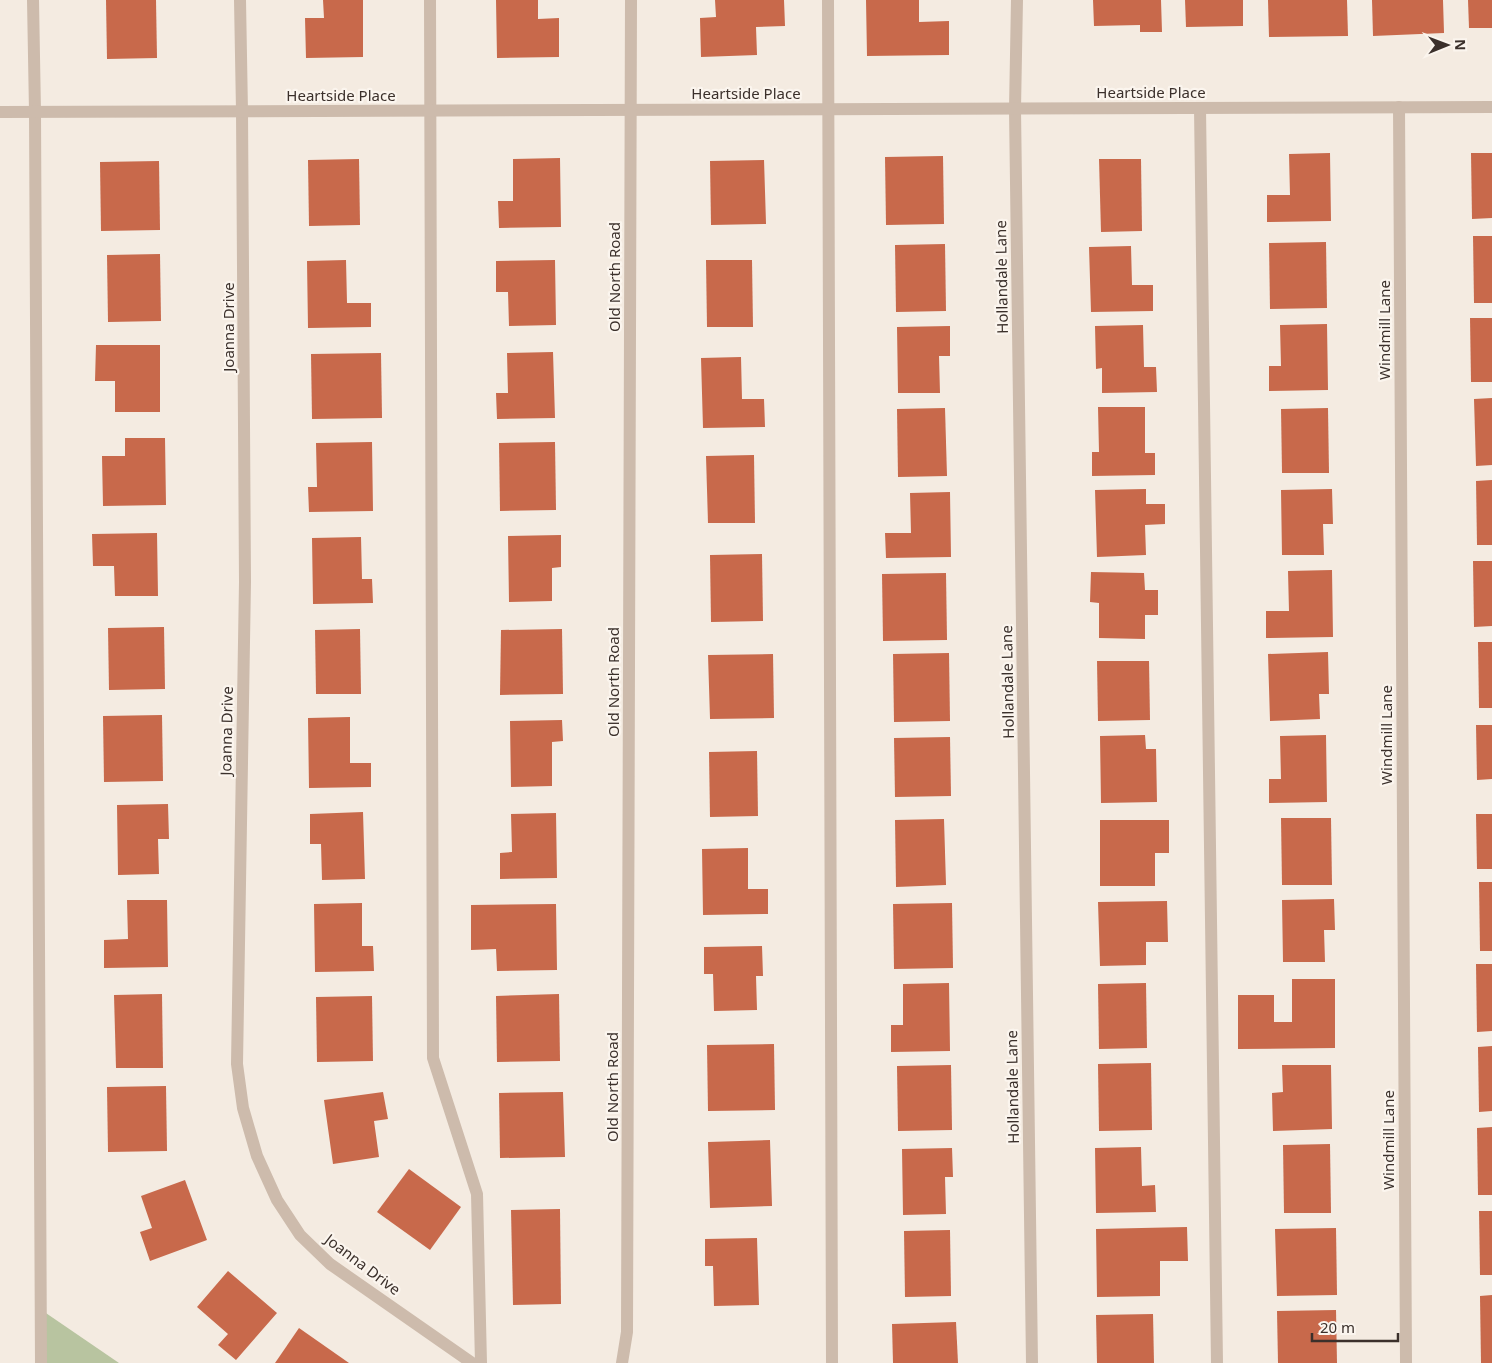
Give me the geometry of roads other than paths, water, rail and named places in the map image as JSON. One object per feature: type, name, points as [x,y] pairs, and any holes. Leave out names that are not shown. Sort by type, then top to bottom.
[{"type":"street","points":[[33,0],[41,1363]]},
{"type":"street","name":"Joanna Drive","points":[[240,0],[245,582],[236,1064],[243,1108],[261,1165],[277,1200],[300,1235],[330,1264],[472,1363]]},
{"type":"street","points":[[430,0],[433,1058],[477,1194],[481,1363]]},
{"type":"street","name":"Old North Road","points":[[622,1363],[628,1322],[631,0]]},
{"type":"street","points":[[828,0],[830,109],[832,1363]]},
{"type":"street","name":"Hollandale Lane","points":[[1016,0],[1015,108],[1032,1363]]},
{"type":"street","name":"Heartside Place","points":[[0,112],[1492,106]]},
{"type":"street","name":"Windmill Lane","points":[[1399,107],[1406,1363]]},
{"type":"street","points":[[1200,108],[1217,1363]]}]
